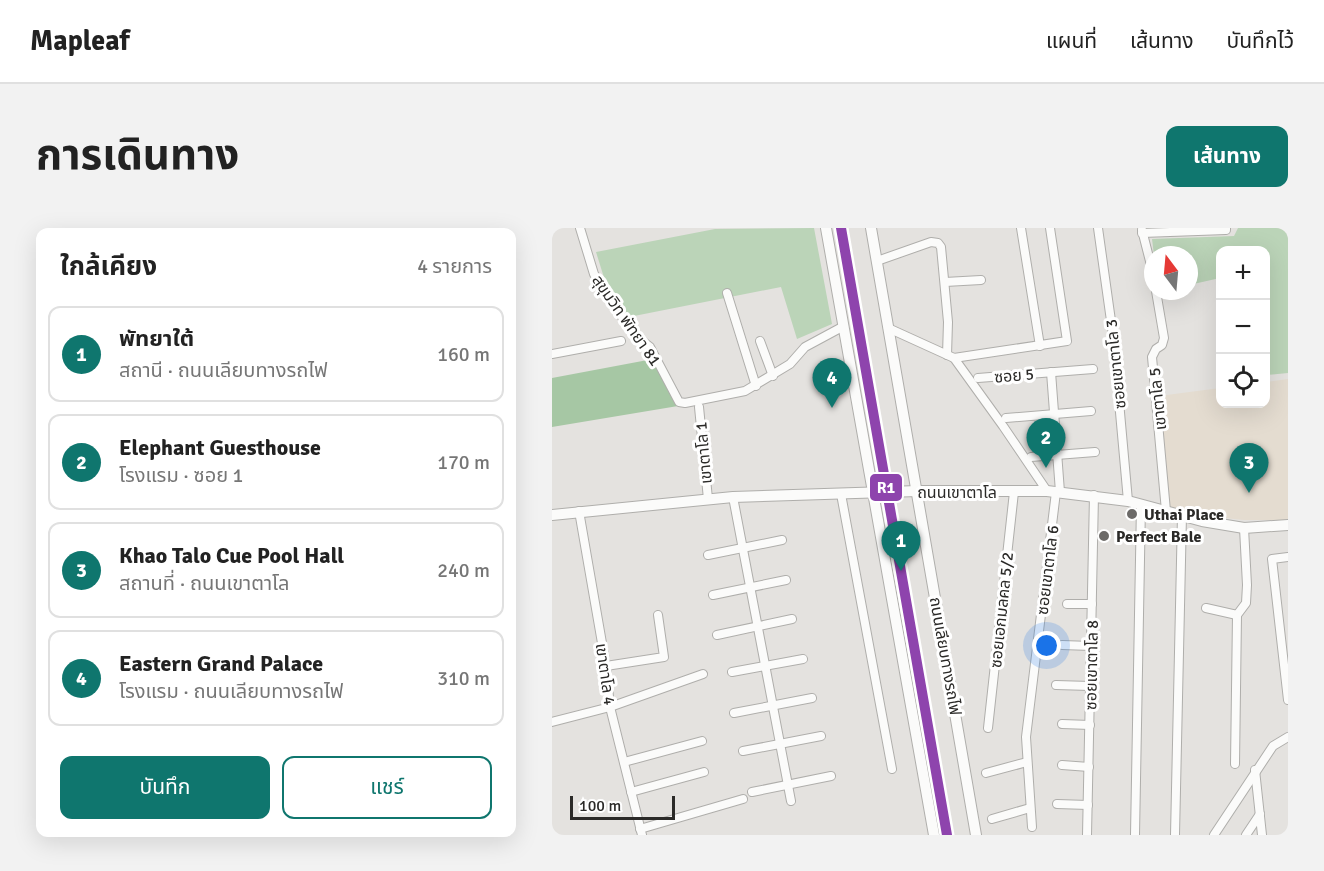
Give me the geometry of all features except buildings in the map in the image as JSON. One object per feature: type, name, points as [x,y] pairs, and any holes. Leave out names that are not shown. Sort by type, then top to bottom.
[{"type":"street","name":"สุขุมวิท พัทยา 81","points":[[580,228],[594,274],[633,334],[650,347],[679,402],[685,404],[745,391],[756,386],[790,364],[806,346],[844,326]]},
{"type":"street","points":[[826,228],[934,835]]},
{"type":"street","name":"ถนนเลียบทางรถไฟ","points":[[871,228],[976,835]]},
{"type":"street","points":[[1021,228],[1040,346]]},
{"type":"street","points":[[951,356],[1067,341],[1050,228]]},
{"type":"street","name":"ซอยเขาตาโล 3","points":[[1098,228],[1113,335],[1128,501]]},
{"type":"street","points":[[1146,246],[1142,230],[1226,229]]},
{"type":"street","points":[[876,261],[931,242],[938,243],[941,247],[951,356]]},
{"type":"street","points":[[945,282],[981,280]]},
{"type":"street","points":[[727,292],[756,386]]},
{"type":"street","name":"เขาตาโล 5","points":[[1158,300],[1164,338],[1162,345],[1156,349],[1152,357],[1166,511]]},
{"type":"street","points":[[888,328],[951,356],[1054,492]]},
{"type":"street","points":[[552,354],[621,341]]},
{"type":"street","points":[[760,341],[773,376]]},
{"type":"street","name":"ซอย 5","points":[[978,378],[1094,369]]},
{"type":"street","name":"ซอยเขาตาโล 6","points":[[1032,827],[1026,737],[1057,455],[1051,372]]},
{"type":"street","name":"เขาตาโล 1","points":[[699,407],[708,499]]},
{"type":"street","points":[[1006,418],[1091,411]]},
{"type":"street","points":[[1031,457],[1095,452]]},
{"type":"street","name":"ถนนเขาตาโล","points":[[552,515],[733,497],[918,491],[1054,492],[1094,495],[1128,501],[1202,521],[1244,528],[1288,525]]},
{"type":"street","name":"ซอยเอกมลคล 5/2","points":[[988,728],[1014,492]]},
{"type":"street","points":[[841,494],[892,769]]},
{"type":"street","name":"ซอยเขาตาโล 8","points":[[1087,835],[1094,495]]},
{"type":"street","points":[[733,497],[791,801]]},
{"type":"street","points":[[1135,835],[1141,504]]},
{"type":"street","name":"เขาตาโล 4","points":[[579,511],[606,666],[610,707],[641,832]]},
{"type":"street","points":[[1175,835],[1182,515]]},
{"type":"street","points":[[1236,764],[1237,615],[1246,603],[1247,585],[1244,528]]},
{"type":"street","points":[[708,555],[782,540]]},
{"type":"street","points":[[1288,557],[1272,559],[1288,700]]},
{"type":"street","points":[[713,594],[786,580]]},
{"type":"street","points":[[1067,604],[1092,604]]},
{"type":"street","points":[[1206,608],[1237,615]]},
{"type":"street","points":[[606,666],[664,657],[658,615]]},
{"type":"street","points":[[717,635],[792,619]]},
{"type":"street","points":[[1062,645],[1091,646]]},
{"type":"street","points":[[732,672],[803,659]]},
{"type":"street","points":[[552,722],[610,707],[703,674]]},
{"type":"street","points":[[1056,685],[1090,686]]},
{"type":"street","points":[[734,713],[812,698]]},
{"type":"street","points":[[1062,724],[1090,725]]},
{"type":"street","points":[[743,751],[821,736]]},
{"type":"street","points":[[1214,835],[1273,746],[1288,737]]},
{"type":"street","points":[[624,762],[702,741]]},
{"type":"street","points":[[986,773],[1026,762]]},
{"type":"street","points":[[1062,765],[1089,767]]},
{"type":"street","points":[[1255,770],[1262,835]]},
{"type":"street","points":[[632,792],[704,772]]},
{"type":"street","points":[[752,792],[831,776]]},
{"type":"street","points":[[641,832],[743,799]]},
{"type":"street","points":[[1057,804],[1088,805]]},
{"type":"street","points":[[992,819],[1030,808]]},
{"type":"street","points":[[1246,835],[1260,814]]},
{"type":"shaded area","points":[[1288,379],[1288,520],[1244,520],[1207,516],[1169,507],[1159,396],[1216,389],[1216,408],[1270,408],[1270,381]]},
{"type":"green space","points":[[814,228],[832,324],[797,339],[781,287],[629,317],[606,284],[596,252],[715,229]]},
{"type":"green space","points":[[1238,228],[1288,228],[1288,373],[1270,375],[1270,246],[1216,246],[1216,279],[1198,283],[1198,246],[1153,246],[1152,239],[1234,236]]},
{"type":"green space","points":[[653,359],[678,406],[552,427],[552,378]]},
{"type":"transit line","name":"R1","points":[[841,228],[947,835]]},
{"type":"place","name":"Eastern Grand Palace","points":[[832,408]]},
{"type":"place","name":"Elephant Guesthouse","points":[[1046,468]]},
{"type":"place","name":"Khao Talo Cue Pool Hall","points":[[1249,493]]},
{"type":"place","name":"Uthai Place","points":[[1132,514]]},
{"type":"place","name":"Perfect Bale","points":[[1104,536]]},
{"type":"place","name":"พัทยาใต้","points":[[901,571]]}]
